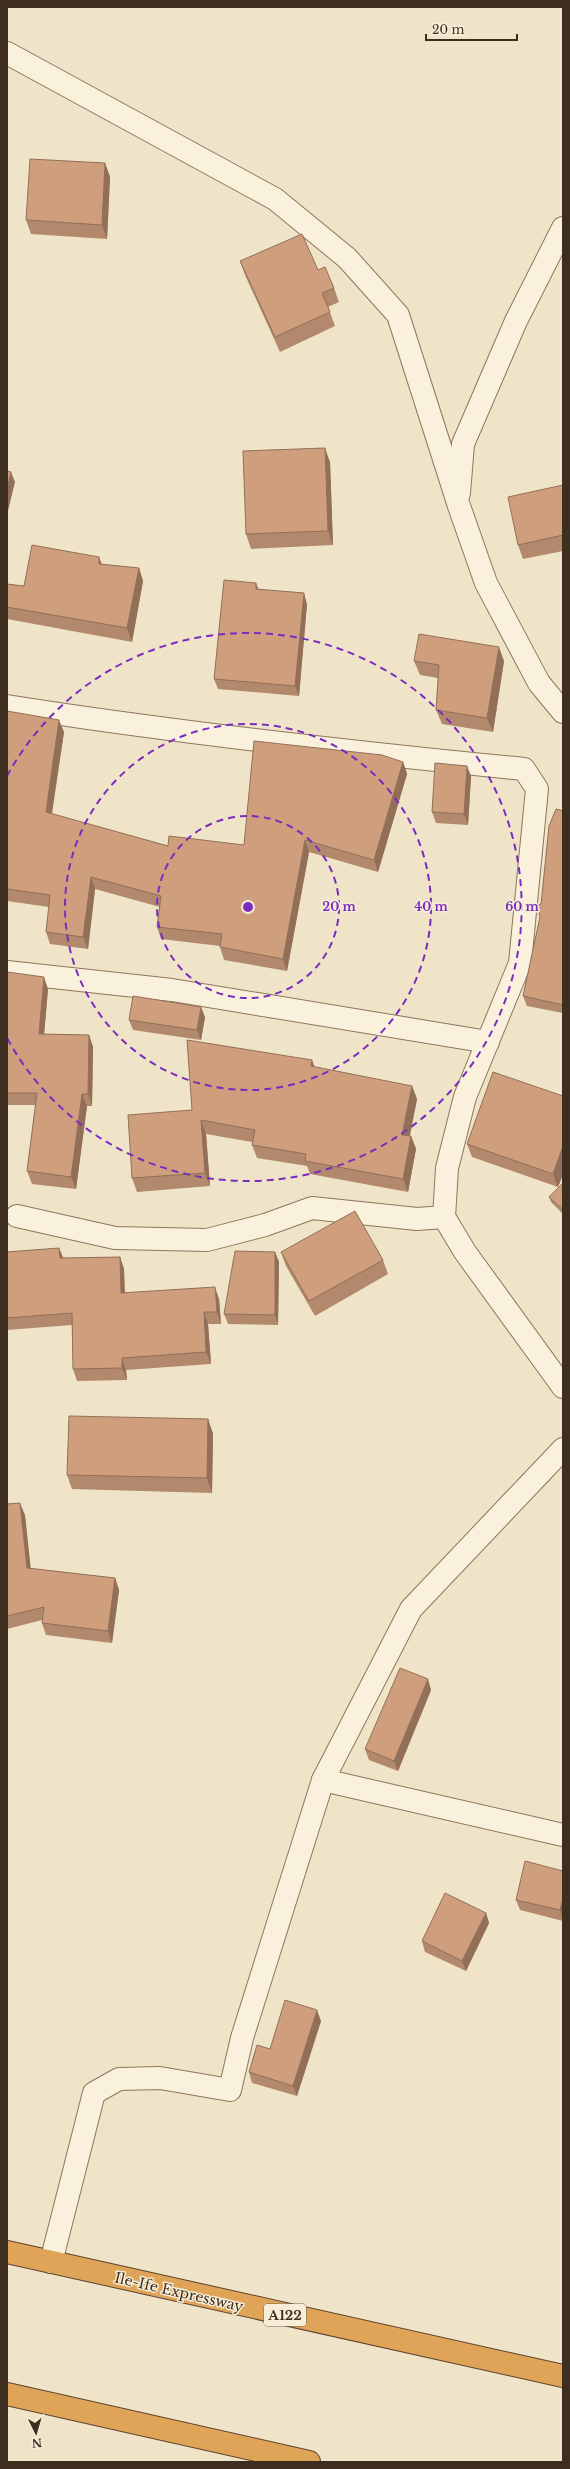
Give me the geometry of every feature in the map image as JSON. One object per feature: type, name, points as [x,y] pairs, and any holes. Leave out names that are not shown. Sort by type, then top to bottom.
[{"type":"highway","name":"Ile-Ife Expressway","points":[[7,2252],[563,2376]]},
{"type":"highway","points":[[7,2394],[309,2462]]},
{"type":"street","points":[[7,53],[275,199],[347,258],[398,315],[459,506],[486,583],[539,683],[563,712]]},
{"type":"street","points":[[459,506],[463,444],[516,321],[563,228]]},
{"type":"street","points":[[7,706],[77,717],[309,746],[524,769],[537,789],[520,963],[465,1097],[447,1168],[444,1216],[465,1252],[563,1387]]},
{"type":"street","points":[[7,972],[172,990],[488,1042]]},
{"type":"street","points":[[17,1216],[115,1238],[207,1240],[265,1225],[312,1208],[417,1219],[444,1216]]},
{"type":"street","points":[[51,2262],[94,2093],[119,2079],[160,2078],[230,2090],[242,2038],[323,1780],[411,1609],[563,1449]]},
{"type":"street","points":[[323,1780],[563,1835]]},
{"type":"building","points":[[30,159],[105,163],[102,225],[26,220]]},
{"type":"building","points":[[302,234],[318,270],[325,267],[334,288],[322,293],[330,312],[275,337],[240,261]]},
{"type":"building","points":[[325,448],[328,531],[246,534],[243,451]]},
{"type":"building","points":[[7,471],[11,472],[7,489]]},
{"type":"building","points":[[563,485],[563,535],[518,545],[508,497]]},
{"type":"building","points":[[32,545],[99,557],[99,564],[139,568],[127,628],[7,607],[7,584],[24,586]]},
{"type":"building","points":[[224,580],[256,583],[256,589],[304,593],[295,686],[214,679]]},
{"type":"building","points":[[419,634],[499,647],[487,718],[436,710],[439,665],[414,661]]},
{"type":"building","points":[[7,711],[59,720],[46,812],[168,846],[169,836],[244,845],[254,741],[382,755],[403,762],[374,860],[305,840],[283,959],[220,947],[222,934],[157,927],[161,896],[91,877],[83,937],[46,932],[50,895],[7,889]]},
{"type":"building","points":[[435,763],[467,766],[464,814],[432,812]]},
{"type":"building","points":[[556,809],[563,811],[563,1005],[523,996],[540,917],[537,905],[541,904],[549,826]]},
{"type":"building","points":[[7,972],[44,977],[39,1034],[89,1035],[88,1094],[82,1094],[71,1177],[27,1171],[37,1093],[7,1093]]},
{"type":"building","points":[[133,996],[201,1007],[197,1030],[129,1020]]},
{"type":"building","points":[[187,1040],[312,1060],[311,1066],[412,1086],[402,1135],[411,1136],[403,1179],[305,1161],[306,1154],[252,1145],[255,1130],[201,1120],[205,1173],[132,1178],[128,1115],[192,1110]]},
{"type":"building","points":[[493,1072],[563,1096],[563,1146],[553,1174],[467,1144]]},
{"type":"building","points":[[563,1183],[563,1210],[549,1197]]},
{"type":"building","points":[[355,1211],[383,1260],[309,1301],[281,1252]]},
{"type":"building","points":[[59,1248],[60,1258],[120,1257],[121,1293],[215,1287],[217,1312],[204,1312],[206,1352],[122,1358],[122,1368],[73,1369],[72,1313],[7,1318],[7,1252]]},
{"type":"building","points":[[235,1251],[275,1252],[275,1315],[224,1314]]},
{"type":"building","points":[[69,1416],[208,1419],[207,1478],[67,1475]]},
{"type":"building","points":[[20,1503],[27,1568],[115,1578],[108,1631],[42,1623],[44,1607],[7,1616],[7,1504]]},
{"type":"building","points":[[400,1668],[428,1679],[394,1761],[365,1749]]},
{"type":"building","points":[[525,1861],[563,1871],[563,1898],[560,1910],[516,1900]]},
{"type":"building","points":[[445,1893],[486,1913],[462,1961],[422,1941]]},
{"type":"building","points":[[285,2000],[317,2010],[293,2086],[249,2072],[257,2045],[270,2049]]}]
